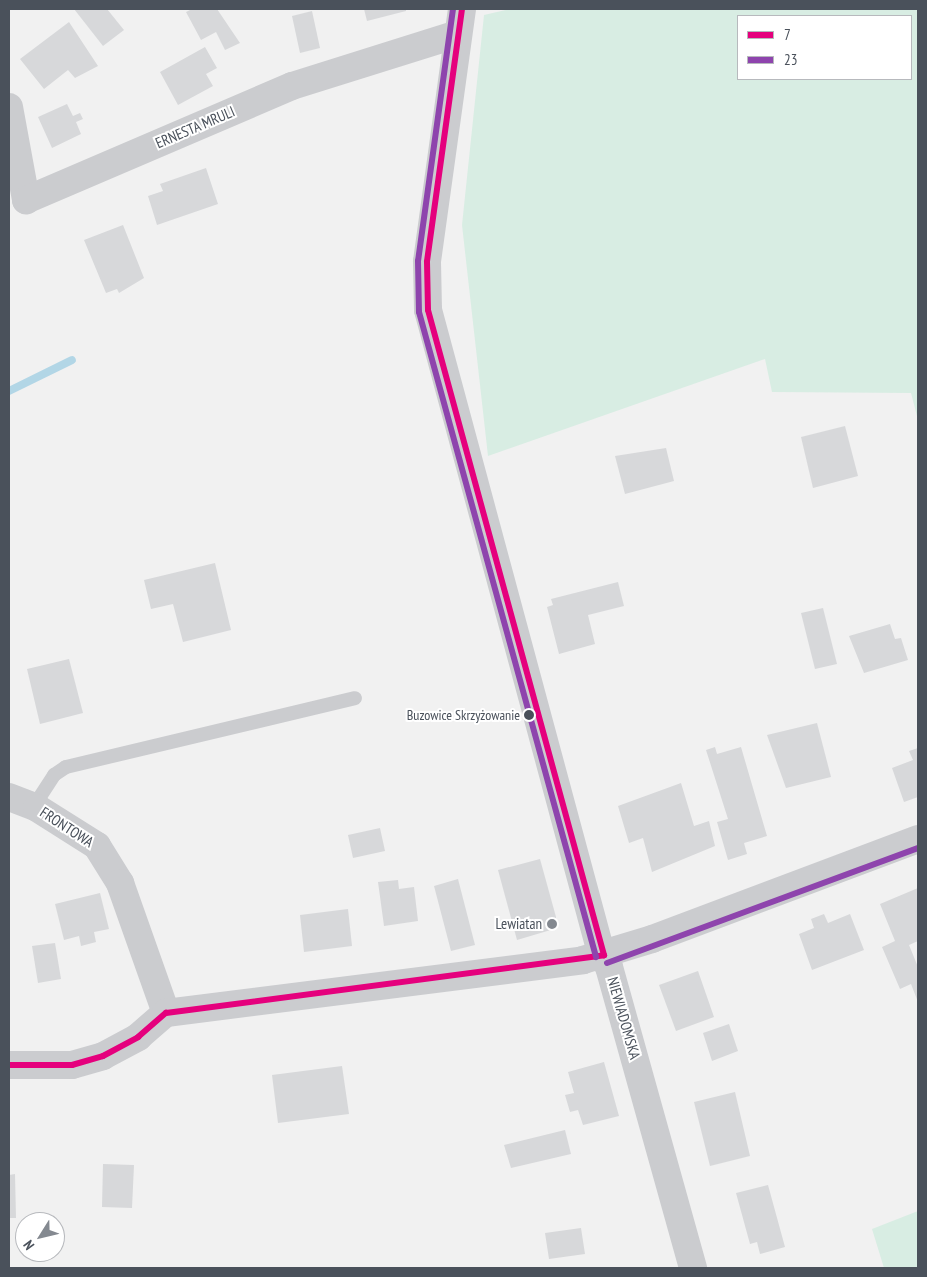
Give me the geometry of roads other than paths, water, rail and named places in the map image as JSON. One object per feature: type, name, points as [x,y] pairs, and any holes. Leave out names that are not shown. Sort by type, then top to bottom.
[{"type":"street","name":"ERNESTA MRULI","points":[[9,107],[26,200],[292,86],[460,21]]},
{"type":"street","name":"NIEWIADOMSKA","points":[[460,21],[427,262],[428,310],[604,955],[693,1268]]},
{"type":"street","name":"FRONTOWA","points":[[9,797],[34,806],[97,846],[120,883],[134,928],[166,1013]]},
{"type":"street","points":[[9,1065],[72,1065],[103,1056],[138,1037],[166,1013],[604,955],[918,838]]},
{"type":"lane","points":[[34,806],[54,774],[66,767],[355,698]]},
{"type":"waterway","points":[[9,391],[72,360]]},
{"type":"place","name":"Buzowice Skrzyżowanie","points":[[529,715]]},
{"type":"place","name":"Lewiatan","points":[[552,924]]}]
